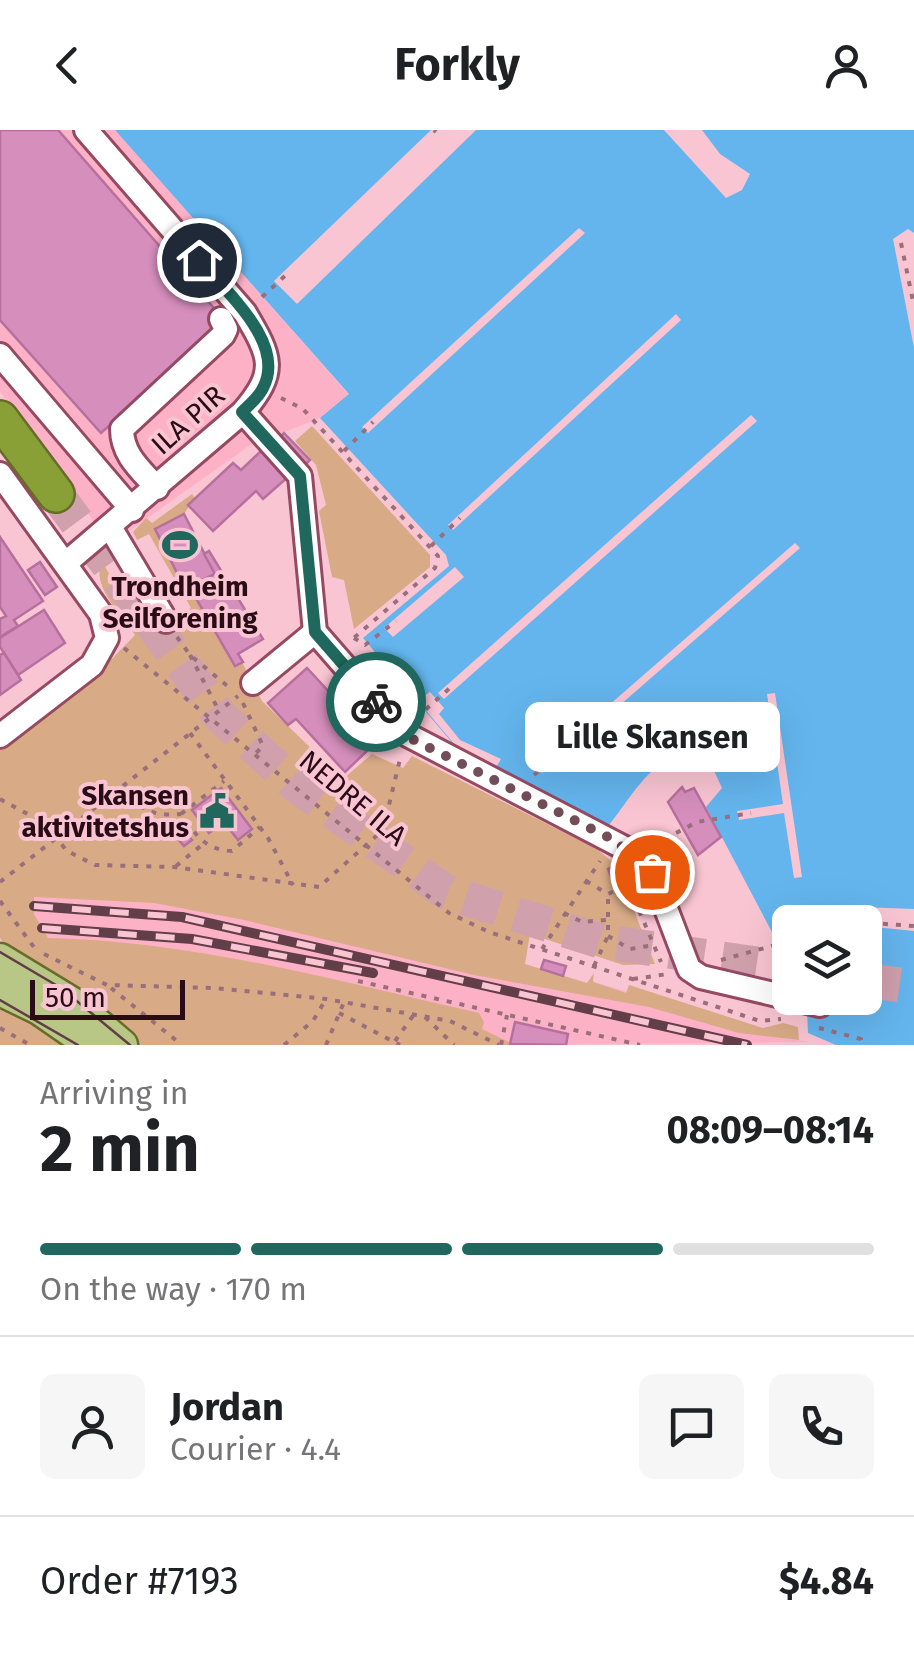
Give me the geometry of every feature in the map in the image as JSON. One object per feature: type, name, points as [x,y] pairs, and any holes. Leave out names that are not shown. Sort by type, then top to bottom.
[{"type":"highway","points":[[0,419],[56,494]]},
{"type":"main road","points":[[0,959],[74,1004],[122,1045]]},
{"type":"main road","points":[[0,990],[39,1009],[92,1045]]},
{"type":"street","name":"ILA PIR","points":[[66,562],[132,510],[242,412],[263,389],[269,368],[264,345],[244,312],[86,130]]},
{"type":"street","points":[[157,488],[129,457],[122,443],[122,429],[223,335],[226,330],[221,319]]},
{"type":"street","points":[[0,356],[132,510]]},
{"type":"street","points":[[242,412],[300,476],[315,632],[406,736],[610,846],[636,854],[652,872],[689,968],[728,985],[772,995]]},
{"type":"street","points":[[0,474],[101,614],[107,638],[92,665],[0,736]]},
{"type":"street","points":[[110,527],[166,621]]},
{"type":"street","points":[[253,684],[315,632]]},
{"type":"path","points":[[902,244],[914,306]]},
{"type":"path","points":[[260,298],[288,273]]},
{"type":"path","points":[[263,389],[303,409],[438,556],[436,568],[335,654]]},
{"type":"path","points":[[344,451],[373,422]]},
{"type":"path","points":[[431,546],[460,518]]},
{"type":"path","points":[[166,621],[190,655],[219,711]]},
{"type":"path","points":[[354,638],[366,645],[396,621]]},
{"type":"path","name":"NEDRE ILA","points":[[107,638],[449,913],[542,950],[760,1022],[771,1019]]},
{"type":"path","points":[[190,655],[239,695],[263,746],[255,754]]},
{"type":"path","points":[[420,714],[451,687]]},
{"type":"path","points":[[0,882],[232,700]]},
{"type":"path","points":[[190,734],[260,827],[293,885]]},
{"type":"path","points":[[0,799],[44,822],[67,851],[95,864],[174,867],[318,887],[383,830],[406,736]]},
{"type":"path","points":[[532,777],[554,758]]},
{"type":"path","points":[[122,787],[143,810],[165,816],[181,814],[224,781]]},
{"type":"path","points":[[636,854],[697,822],[751,812]]},
{"type":"path","points":[[181,814],[203,844],[232,851],[260,827]]},
{"type":"path","points":[[174,867],[203,844]]},
{"type":"path","points":[[542,950],[610,846]]},
{"type":"path","points":[[610,846],[667,975]]},
{"type":"path","points":[[586,881],[608,894]]},
{"type":"path","points":[[608,894],[628,885]]},
{"type":"path","points":[[593,967],[608,936],[608,894]]},
{"type":"path","points":[[0,901],[34,950],[138,1005],[182,1045]]},
{"type":"path","points":[[564,913],[582,922],[606,920]]},
{"type":"path","points":[[882,924],[914,926]]},
{"type":"path","points":[[608,936],[630,949],[654,945]]},
{"type":"path","points":[[358,980],[640,1045]]},
{"type":"path","points":[[106,985],[214,988],[418,1013],[474,1030],[500,1045],[508,1014]]},
{"type":"path","points":[[284,1045],[314,1021],[326,999]]},
{"type":"path","points":[[326,1045],[344,1002]]},
{"type":"path","points":[[339,1013],[397,1044],[418,1013]]},
{"type":"path","points":[[418,1013],[454,1045]]},
{"type":"path","points":[[0,1028],[30,1045]]},
{"type":"path","points":[[836,1032],[861,1039],[860,1045]]},
{"type":"shaded area","points":[[0,130],[115,130],[349,395],[320,418],[249,446],[108,546],[70,483],[0,392]]},
{"type":"shaded area","points":[[312,426],[430,555],[430,567],[354,629],[344,580],[332,577],[319,511],[326,505],[316,465],[295,441]]},
{"type":"shaded area","points":[[192,494],[195,498],[184,514],[155,530],[185,587],[189,586],[235,666],[242,662],[262,701],[343,779],[372,754],[403,768],[412,756],[597,849],[616,865],[655,964],[623,965],[530,934],[525,964],[587,983],[594,973],[593,982],[626,993],[629,985],[763,1028],[783,1023],[798,1027],[799,1040],[739,1033],[649,1007],[474,975],[244,920],[154,903],[34,897],[34,914],[48,938],[158,946],[372,988],[479,1013],[484,1022],[482,1029],[515,1045],[138,1045],[83,996],[7,948],[0,938],[0,749],[105,666],[135,635],[104,590],[99,570],[102,561],[144,635],[191,608],[149,534],[137,540],[133,532],[146,518],[152,523]]},
{"type":"shaded area","points":[[67,868],[589,989],[592,981],[774,1037],[810,1042],[515,1045],[57,955],[34,914],[34,897]]},
{"type":"shaded area","points":[[0,1005],[69,1045],[0,1045]]},
{"type":"water","points":[[115,130],[664,130],[726,198],[742,190],[750,174],[720,154],[702,130],[914,130],[914,233],[908,229],[893,239],[914,348],[914,1045],[836,1045],[808,1033],[807,1015],[882,1015],[882,905],[772,905],[772,932],[706,807],[722,788],[709,760],[692,755],[664,762],[640,784],[609,825],[455,746],[363,638],[449,566],[446,555],[320,418],[349,394]]},
{"type":"pier","points":[[431,130],[476,130],[297,304],[274,281]]},
{"type":"pier","points":[[579,228],[585,233],[368,433],[362,427]]},
{"type":"pier","points":[[676,314],[681,320],[453,530],[448,525]]},
{"type":"pier","points":[[751,415],[757,421],[444,699],[438,693]]},
{"type":"pier","points":[[795,543],[800,548],[542,773],[538,767]]},
{"type":"pier","points":[[455,567],[464,577],[393,637],[384,628]]},
{"type":"pier","points":[[390,656],[424,696],[430,692],[444,708],[439,714],[460,740],[501,759],[497,766],[456,746],[384,661]]},
{"type":"pier","points":[[775,693],[802,877],[794,878],[784,813],[739,820],[737,811],[783,804],[767,694]]},
{"type":"pier","points":[[882,908],[914,909],[914,931],[882,928]]},
{"type":"building","points":[[0,130],[58,130],[226,322],[101,433],[0,320]]},
{"type":"building","points":[[284,433],[310,460],[305,465],[279,438]]},
{"type":"building","points":[[262,450],[288,477],[263,499],[256,491],[213,531],[188,505],[233,463],[241,470]]},
{"type":"building","points":[[184,514],[215,574],[185,589],[155,529]]},
{"type":"building","points":[[0,537],[43,601],[14,620],[18,626],[0,637],[0,619],[6,616],[0,607]]},
{"type":"building","points":[[209,551],[263,639],[238,654],[243,662],[235,666],[189,586],[215,574],[204,554]]},
{"type":"building","points":[[40,562],[57,587],[45,595],[28,570]]},
{"type":"building","points":[[44,610],[65,643],[18,675],[0,647],[0,638]]},
{"type":"building","points":[[4,653],[21,680],[0,695],[0,655]]},
{"type":"building","points":[[307,668],[356,721],[349,727],[369,749],[345,772],[296,719],[288,725],[268,703]]},
{"type":"building","points":[[682,787],[685,792],[694,788],[721,837],[698,855],[668,802]]},
{"type":"building","points":[[221,788],[252,829],[238,840],[224,822],[209,833],[192,810]]},
{"type":"building","points":[[178,823],[192,840],[184,846],[170,830]]},
{"type":"building","points":[[616,865],[625,884],[616,888],[608,869]]},
{"type":"building","points":[[544,960],[566,966],[563,976],[541,969]]},
{"type":"building","points":[[515,1022],[568,1034],[566,1045],[510,1044]]},
{"type":"tunnel","points":[[56,494],[220,716],[298,787],[446,892],[600,941],[772,966]]},
{"type":"tunnel","points":[[882,982],[914,987]]},
{"type":"tram line","points":[[0,952],[61,988],[130,1045]]},
{"type":"tram line","points":[[0,1000],[78,1045]]},
{"type":"railway","points":[[34,906],[182,917],[747,1045]]},
{"type":"railway","points":[[42,928],[192,939],[373,973]]},
{"type":"way so far","points":[[376,702],[406,736],[614,840],[636,854],[652,872]]},
{"type":"place","name":"Trondheim Seilforening","points":[[180,545]]},
{"type":"place","name":"Skansen aktivitetshus","points":[[217,811]]},
{"type":"place","name":"Lille Skansen","points":[[652,872]]},
{"type":"route","points":[[199,260],[244,312],[264,345],[269,368],[263,389],[242,412],[300,476],[315,632],[376,702]]}]
